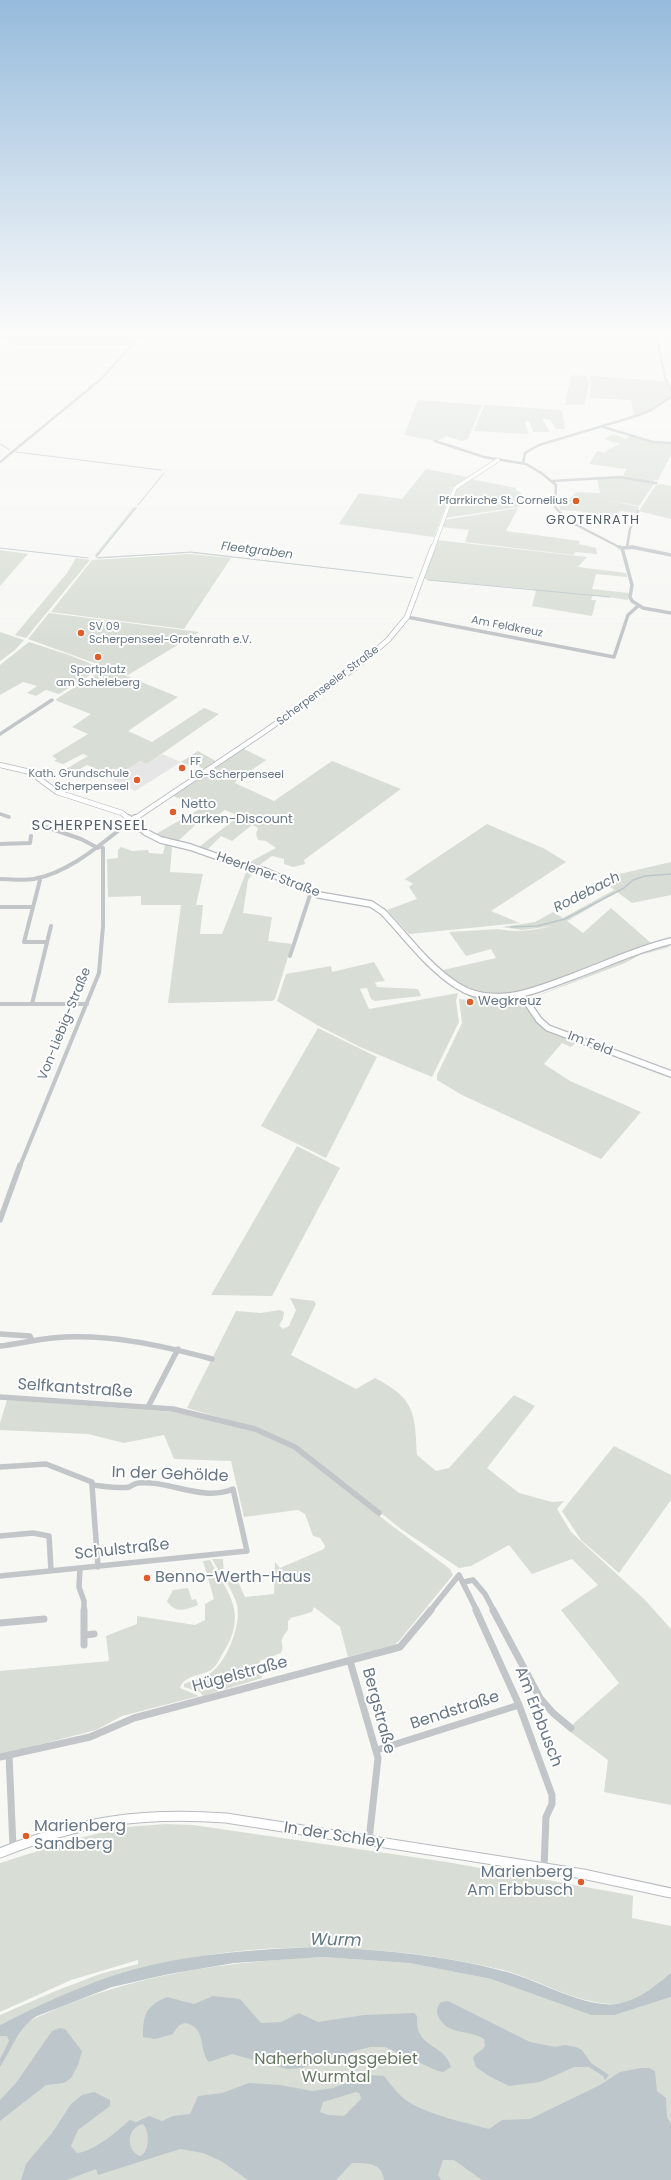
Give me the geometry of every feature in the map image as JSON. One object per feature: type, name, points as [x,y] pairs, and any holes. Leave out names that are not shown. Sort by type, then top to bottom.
[{"type":"street","points":[[0,462],[30,438]]},
{"type":"street","points":[[523,463],[526,453],[539,445],[557,438]]},
{"type":"street","points":[[639,438],[653,442],[671,443]]},
{"type":"street","points":[[435,441],[498,460],[523,463],[553,481],[557,487],[555,507],[562,516],[573,524],[622,548],[627,547],[671,555]]},
{"type":"street","name":"Scherpenseeler Straße","points":[[132,820],[264,732],[374,653],[407,617],[454,488],[498,460]]},
{"type":"street","points":[[553,481],[622,477],[656,483]]},
{"type":"street","points":[[627,547],[630,529],[638,511]]},
{"type":"street","points":[[622,548],[632,585],[631,599],[638,606],[671,613]]},
{"type":"street","name":"Am Feldkreuz","points":[[407,617],[614,657],[628,614],[638,606]]},
{"type":"street","points":[[603,655],[617,650]]},
{"type":"street","points":[[0,734],[52,700]]},
{"type":"street","name":"Heerlener Straße","points":[[0,765],[30,772],[57,792],[122,813],[147,833],[161,840],[190,846],[242,865],[265,871],[311,892],[366,902],[375,906],[447,978],[461,988],[486,996],[522,995],[605,965],[642,948],[671,941]]},
{"type":"street","points":[[0,814],[9,817]]},
{"type":"street","points":[[0,879],[38,878],[99,847],[132,820]]},
{"type":"street","points":[[46,827],[99,847]]},
{"type":"street","points":[[0,844],[30,843],[31,836]]},
{"type":"street","name":"Von-Liebig-Straße","points":[[0,1220],[32,1133],[99,974],[102,955],[104,894],[103,848],[99,847]]},
{"type":"street","points":[[38,878],[40,880],[24,942],[47,942]]},
{"type":"street","points":[[290,956],[311,892]]},
{"type":"street","points":[[0,907],[33,908]]},
{"type":"street","points":[[32,1004],[51,926]]},
{"type":"street","name":"Im Feld","points":[[522,995],[539,1020],[548,1028],[671,1074]]},
{"type":"street","points":[[0,1004],[87,1004]]},
{"type":"street","points":[[0,1334],[30,1336],[32,1341]]},
{"type":"street","points":[[0,1346],[52,1338],[84,1338],[139,1342],[178,1349],[212,1359]]},
{"type":"street","points":[[148,1407],[178,1349]]},
{"type":"street","name":"Selfkantstraße","points":[[0,1397],[148,1407],[194,1413],[255,1430],[295,1447],[380,1513]]},
{"type":"street","name":"In der Gehölde","points":[[0,1467],[40,1464],[52,1465],[92,1482],[98,1567]]},
{"type":"street","name":"In der Gehölde","points":[[92,1485],[129,1486],[137,1483],[170,1486],[187,1491],[222,1493],[233,1489],[247,1551]]},
{"type":"street","points":[[0,1536],[40,1533],[49,1536],[50,1570]]},
{"type":"street","name":"Schulstraße","points":[[0,1576],[247,1551]]},
{"type":"street","points":[[80,1568],[79,1587],[84,1601],[84,1645]]},
{"type":"street","name":"Am Erbbusch","points":[[459,1575],[464,1582],[519,1705],[552,1795],[552,1804],[546,1818],[544,1868]]},
{"type":"street","name":"Hügelstraße","points":[[0,1757],[61,1745],[98,1734],[134,1718],[400,1647],[459,1575]]},
{"type":"street","name":"Am Erbbusch","points":[[464,1582],[473,1580],[485,1594],[540,1698],[553,1713],[571,1728]]},
{"type":"street","points":[[0,1623],[44,1619]]},
{"type":"street","points":[[85,1635],[94,1634]]},
{"type":"street","name":"Bergstraße","points":[[350,1661],[377,1750],[378,1765],[369,1840]]},
{"type":"street","name":"Bendstraße","points":[[377,1750],[519,1705]]},
{"type":"street","points":[[9,1755],[14,1847]]},
{"type":"street","name":"In der Schley","points":[[0,1853],[68,1828],[131,1816],[161,1814],[226,1818],[369,1840],[624,1882],[671,1893]]},
{"type":"shaded area","points":[[162,754],[181,762],[135,791],[112,779],[140,761],[147,764]]},
{"type":"shaded area","points":[[323,1947],[414,1954],[481,1965],[516,1975],[589,2002],[603,2004],[625,2002],[639,1996],[671,1973],[671,1997],[615,2015],[591,2015],[491,1979],[409,1963],[322,1957],[234,1963],[169,1974],[112,1987],[37,2016],[20,2032],[0,2067],[0,2059],[9,2041],[7,2036],[0,2036],[0,2025],[28,2011],[100,1980],[140,1968],[192,1957],[270,1949]]},
{"type":"shaded area","points":[[213,1996],[240,1999],[261,2023],[281,2022],[299,2013],[318,2022],[364,2015],[414,2013],[417,2016],[418,2029],[422,2037],[444,2055],[451,2067],[443,2072],[438,2071],[385,2047],[370,2047],[332,2057],[301,2068],[287,2069],[232,2054],[209,2062],[204,2053],[198,2031],[189,2024],[181,2024],[177,2027],[173,2034],[155,2039],[143,2037],[144,2022],[147,2012],[160,2000],[167,1997],[194,2004]]},
{"type":"shaded area","points":[[448,2001],[530,2042],[555,2047],[565,2045],[576,2047],[582,2050],[591,2063],[609,2075],[605,2080],[603,2076],[589,2067],[574,2067],[540,2082],[509,2086],[489,2076],[476,2067],[473,2058],[485,2046],[484,2039],[447,2027],[442,2022],[438,2016],[437,2009],[441,2002]]},
{"type":"shaded area","points":[[60,2028],[65,2029],[82,2051],[78,2065],[71,2078],[64,2083],[46,2085],[0,2121],[0,2100],[16,2083],[52,2031]]},
{"type":"shaded area","points":[[641,2068],[649,2068],[655,2071],[657,2091],[666,2098],[667,2117],[671,2124],[671,2180],[482,2180],[454,2160],[443,2160],[438,2175],[441,2180],[384,2180],[383,2174],[377,2167],[368,2164],[352,2163],[336,2180],[248,2180],[221,2161],[203,2153],[180,2149],[98,2175],[96,2169],[67,2180],[21,2180],[26,2164],[52,2133],[71,2104],[82,2095],[94,2092],[110,2100],[110,2106],[78,2130],[71,2146],[77,2153],[84,2152],[98,2145],[130,2120],[136,2122],[149,2116],[162,2121],[173,2116],[190,2114],[198,2096],[222,2093],[249,2083],[280,2085],[312,2091],[333,2088],[368,2075],[384,2076],[402,2097],[419,2108],[448,2118],[489,2129],[502,2120],[530,2119],[600,2085],[620,2072]],"holes":[[[356,2092],[360,2094],[361,2099],[344,2116],[328,2115],[320,2112],[323,2102]],[[143,2124],[147,2131],[148,2141],[146,2150],[140,2156],[132,2149],[130,2139],[134,2129]]]},
{"type":"green space","points":[[419,438],[443,438],[436,441]]},
{"type":"green space","points":[[452,438],[469,438],[462,441]]},
{"type":"green space","points":[[637,438],[654,443],[671,444],[671,455],[658,480],[650,481],[623,476],[626,469],[589,464],[597,451],[605,453],[607,450],[620,444],[604,439]]},
{"type":"green space","points":[[426,469],[467,477],[452,488],[434,537],[339,524],[359,493],[402,499]]},
{"type":"green space","points":[[620,477],[654,484],[639,506],[608,500],[639,507],[636,513],[620,511],[614,525],[599,523],[602,515],[560,510],[558,499],[568,499],[576,492],[600,493],[597,478]]},
{"type":"green space","points":[[470,479],[516,488],[515,490],[522,493],[518,499],[522,500],[519,507],[445,518],[455,489]]},
{"type":"green space","points":[[660,484],[671,486],[671,519],[639,511],[656,485]]},
{"type":"green space","points":[[137,507],[97,557],[192,552],[419,578],[190,553],[96,558],[95,555],[133,508]]},
{"type":"green space","points":[[518,508],[506,531],[580,541],[579,544],[596,548],[597,554],[575,552],[574,555],[465,542],[469,530],[441,527],[444,520]]},
{"type":"green space","points":[[437,540],[587,557],[578,567],[626,573],[627,577],[596,574],[592,589],[629,593],[628,600],[593,595],[591,600],[596,600],[592,616],[532,606],[536,591],[533,589],[427,580],[424,578]]},
{"type":"green space","points":[[0,550],[28,554],[0,586]]},
{"type":"green space","points":[[189,554],[231,558],[184,629],[51,612],[92,560]]},
{"type":"green space","points":[[76,558],[90,560],[26,638],[15,635],[67,573]]},
{"type":"green space","points":[[49,613],[199,632],[128,675],[28,639]]},
{"type":"green space","points":[[0,632],[24,640],[15,650],[0,661]]},
{"type":"green space","points":[[29,642],[69,655],[101,668],[59,694],[46,690],[36,696],[27,693],[37,686],[23,682],[0,695],[0,665]]},
{"type":"green space","points":[[104,669],[110,669],[178,697],[128,731],[152,742],[204,708],[219,714],[147,764],[140,761],[115,777],[87,765],[71,774],[64,770],[88,756],[83,754],[63,764],[54,761],[57,759],[52,756],[88,734],[72,727],[91,714],[57,701],[56,699]]},
{"type":"green space","points":[[242,748],[266,760],[235,783],[274,801],[332,761],[401,789],[304,860],[305,864],[293,867],[284,864],[284,859],[272,856],[258,866],[246,864],[276,848],[266,841],[258,840],[256,834],[258,828],[252,825],[232,841],[221,836],[208,849],[199,847],[239,816],[225,810],[211,820],[203,818],[178,841],[163,838],[156,834],[203,807],[183,798],[180,799],[171,795]]},
{"type":"green space","points":[[198,751],[216,762],[204,769],[193,764],[190,766],[181,762]]},
{"type":"green space","points":[[487,824],[545,849],[566,862],[491,911],[520,923],[409,934],[387,910],[417,899],[409,887],[413,884],[405,879]]},
{"type":"green space","points":[[165,845],[172,847],[170,872],[203,874],[196,905],[203,905],[200,934],[222,934],[247,870],[254,872],[248,880],[243,913],[272,917],[268,941],[292,944],[275,999],[272,1001],[168,1003],[181,905],[141,905],[141,896],[108,897],[107,859],[118,858],[118,850],[121,847],[132,851],[148,850],[149,853],[163,854]]},
{"type":"green space","points":[[671,862],[671,895],[632,903],[604,882],[615,875]]},
{"type":"green space","points":[[614,890],[617,892],[567,921],[583,933],[611,908],[651,943],[523,992],[493,995],[474,992],[462,987],[443,970],[496,958],[491,949],[466,956],[449,932],[498,929],[512,931],[539,929],[553,926],[522,930],[502,927],[535,922],[553,912],[563,918]]},
{"type":"green space","points":[[667,945],[670,947],[640,955],[625,963],[529,999],[622,961],[528,997],[529,995],[638,952],[629,958]]},
{"type":"green space","points":[[374,962],[385,981],[375,982],[377,987],[418,989],[421,996],[375,1001],[371,999],[367,988],[360,989],[369,1009],[458,993],[456,1001],[459,1022],[432,1077],[360,1047],[317,1025],[277,1001],[286,974],[331,966],[332,972]]},
{"type":"green space","points":[[463,993],[491,1000],[523,1001],[538,1022],[578,1041],[571,1047],[562,1043],[544,1064],[570,1081],[641,1112],[601,1159],[462,1095],[437,1080],[437,1075],[462,1023],[459,999],[468,1000],[472,998]]},
{"type":"green space","points":[[318,1028],[377,1057],[326,1158],[261,1126]]},
{"type":"green space","points":[[297,1146],[340,1168],[272,1296],[211,1295]]},
{"type":"green space","points":[[290,1298],[314,1301],[316,1304],[291,1355],[356,1389],[375,1378],[398,1393],[410,1408],[413,1417],[417,1455],[436,1471],[449,1468],[514,1395],[535,1406],[487,1468],[519,1493],[552,1502],[564,1501],[557,1509],[571,1532],[645,1600],[671,1629],[671,1805],[604,1792],[608,1760],[569,1731],[572,1725],[619,1683],[561,1610],[598,1585],[572,1559],[532,1574],[509,1545],[471,1566],[459,1568],[401,1529],[304,1452],[255,1428],[187,1408],[236,1311],[261,1313],[280,1310],[284,1312],[283,1319],[279,1325],[283,1329],[289,1326],[296,1310]]},
{"type":"green space","points":[[7,1400],[174,1412],[250,1429],[295,1449],[391,1525],[450,1569],[453,1575],[399,1641],[394,1645],[348,1657],[340,1627],[314,1607],[312,1612],[291,1618],[288,1621],[288,1630],[282,1641],[283,1647],[281,1653],[260,1661],[262,1678],[203,1696],[200,1692],[184,1687],[184,1684],[206,1676],[221,1662],[227,1653],[235,1633],[238,1613],[233,1593],[212,1559],[223,1559],[224,1574],[236,1577],[245,1597],[274,1594],[275,1562],[280,1568],[324,1549],[325,1546],[320,1538],[313,1536],[305,1514],[298,1510],[244,1517],[231,1461],[174,1459],[164,1435],[124,1443],[88,1434],[0,1430],[0,1423]]},
{"type":"green space","points":[[614,1446],[671,1475],[671,1500],[619,1573],[581,1540],[562,1511]]},
{"type":"green space","points":[[210,1560],[229,1594],[235,1615],[234,1627],[230,1639],[215,1666],[207,1672],[189,1678],[180,1688],[199,1696],[122,1716],[96,1730],[0,1755],[0,1671],[109,1661],[106,1636],[137,1624],[137,1616],[195,1625],[205,1620],[205,1604],[214,1599],[203,1561]]},
{"type":"green space","points":[[188,1588],[192,1600],[196,1599],[198,1605],[181,1610],[170,1605],[167,1601],[173,1590]]},
{"type":"green space","points":[[166,1824],[193,1825],[447,1862],[630,1895],[633,1896],[632,1918],[671,1926],[671,1973],[637,1998],[622,2003],[613,2004],[585,2000],[503,1970],[422,1955],[341,1948],[248,1950],[174,1961],[138,1970],[69,1994],[34,2008],[0,2025],[0,2015],[100,1974],[138,1964],[138,1960],[71,1980],[0,2012],[0,1863],[79,1838],[126,1827]]},
{"type":"green space","name":"Naherholungsgebiet Wurmtal","points":[[322,1957],[409,1963],[491,1979],[591,2015],[615,2015],[671,1997],[671,2180],[0,2180],[0,2036],[39,2016],[78,2000],[156,1977],[237,1964]]},
{"type":"waterway","points":[[0,444],[10,450]]},
{"type":"waterway","points":[[16,452],[161,470]]},
{"type":"waterway","points":[[138,505],[164,473]]},
{"type":"waterway","points":[[97,556],[136,508]]},
{"type":"waterway","name":"Fleetgraben","points":[[0,548],[88,558]]},
{"type":"waterway","name":"Fleetgraben","points":[[98,558],[191,552],[413,578]]},
{"type":"waterway","name":"Fleetgraben","points":[[428,580],[610,597]]},
{"type":"waterway","name":"Rodebach","points":[[511,927],[537,926],[565,919],[624,888],[633,880],[645,876],[671,874]]},
{"type":"place","name":"Pfarrkirche St. Cornelius","points":[[576,501]]},
{"type":"place","name":"SV 09 Scherpenseel-Grotenrath e.V.","points":[[81,633]]},
{"type":"place","name":"Sportplatz am Scheleberg","points":[[98,657]]},
{"type":"place","name":"FF LG-Scherpenseel","points":[[182,768]]},
{"type":"place","name":"Kath. Grundschule Scherpenseel","points":[[137,780]]},
{"type":"place","name":"Netto Marken-Discount","points":[[173,812]]},
{"type":"place","name":"Wegkreuz","points":[[470,1002]]},
{"type":"place","name":"Benno-Werth-Haus","points":[[147,1578]]},
{"type":"place","name":"Marienberg Sandberg","points":[[26,1836]]},
{"type":"place","name":"Marienberg Am Erbbusch","points":[[581,1882]]},
{"type":"district","name":"GROTENRATH","points":[[593,521]]},
{"type":"district","name":"SCHERPENSEEL","points":[[90,826]]},
{"type":"water label","name":"Wurm","points":[[336,1941]]}]
